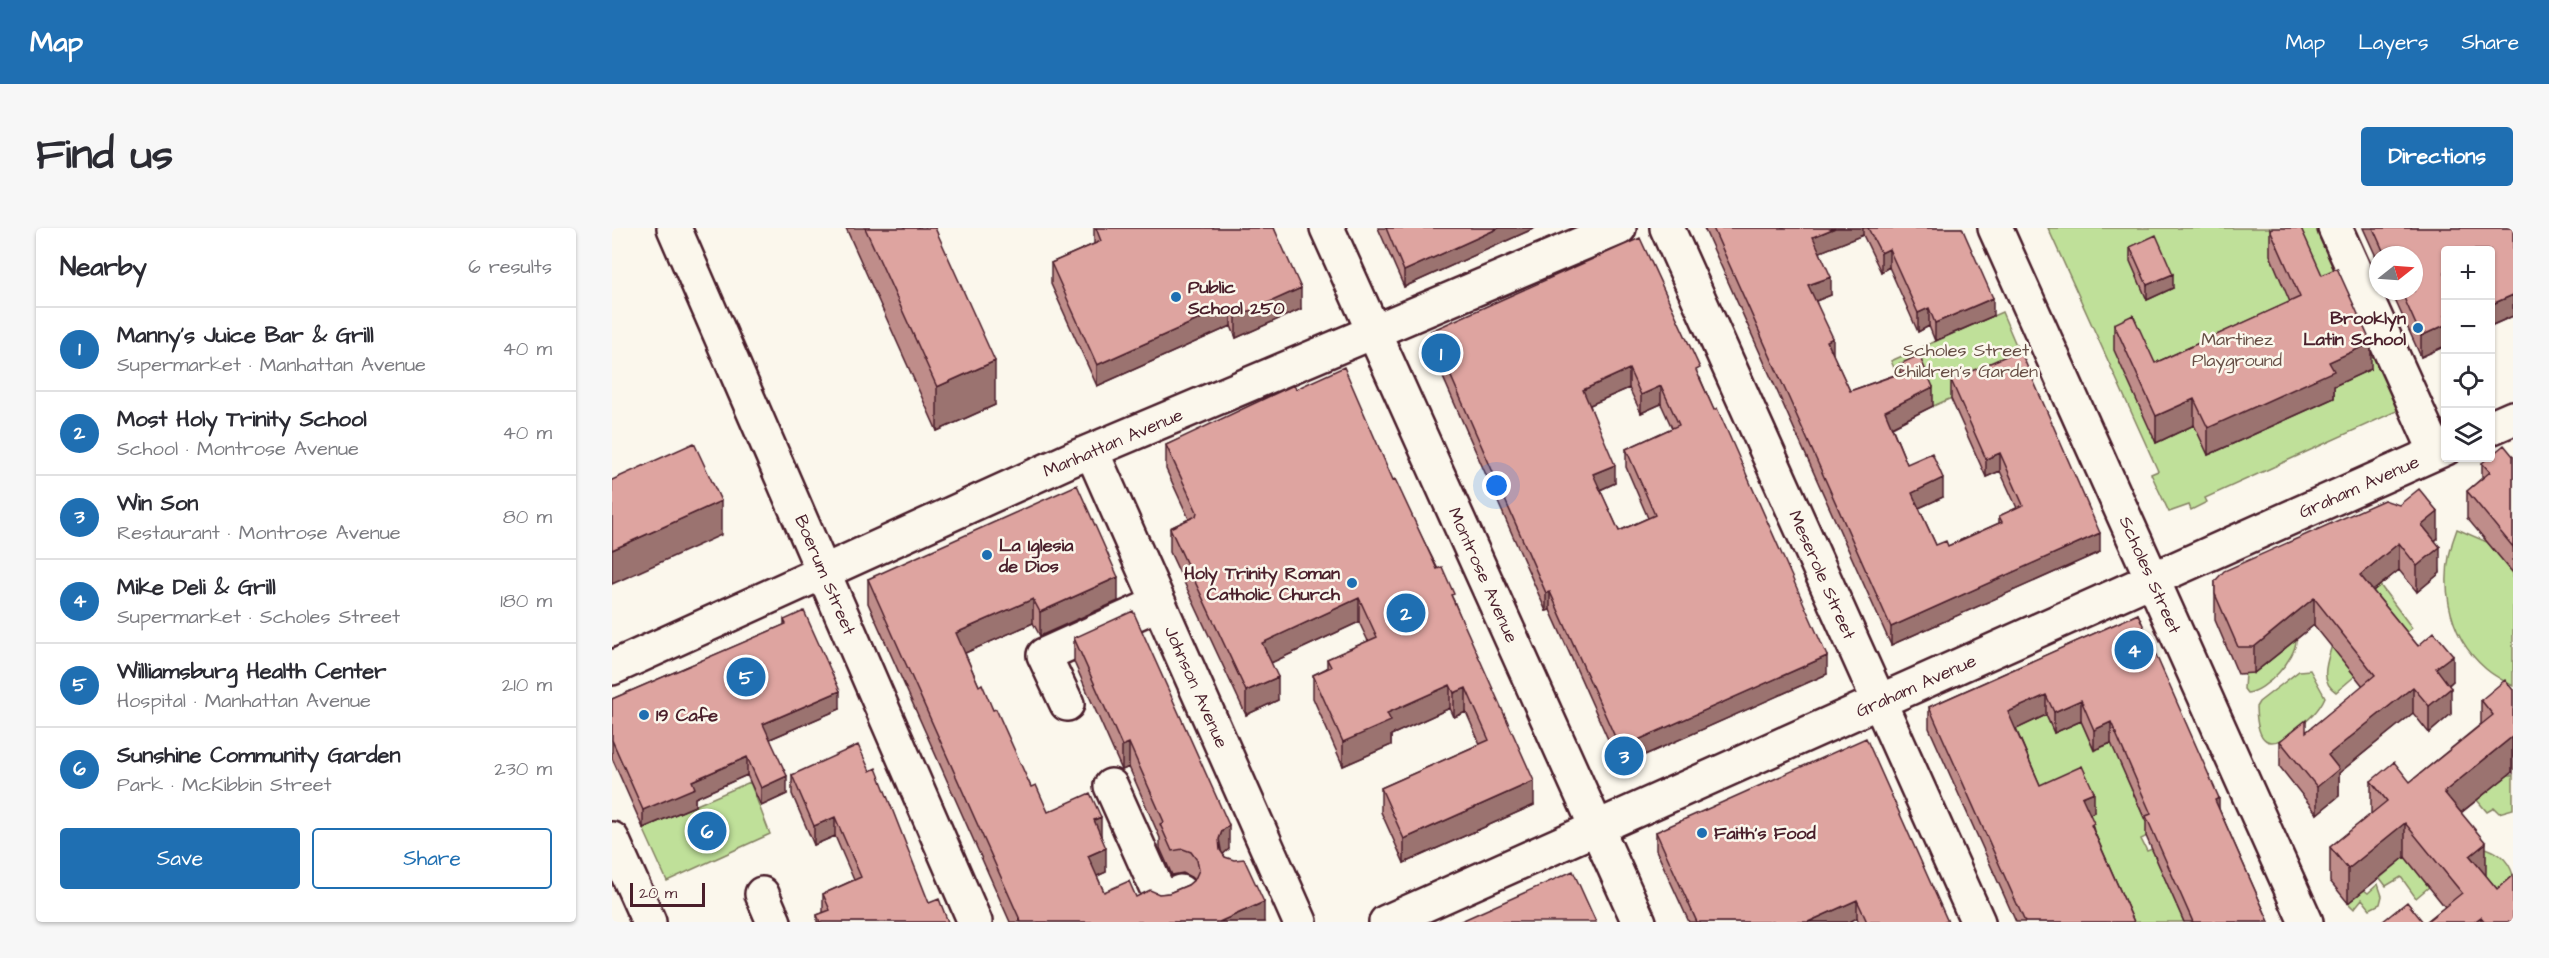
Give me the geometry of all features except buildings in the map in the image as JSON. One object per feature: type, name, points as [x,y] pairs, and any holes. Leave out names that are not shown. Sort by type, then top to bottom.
[{"type":"street","name":"Boerum Street","points":[[674,228],[975,922]]},
{"type":"street","name":"Montrose Avenue","points":[[1327,228],[1639,922]]},
{"type":"street","name":"Manhattan Avenue","points":[[612,668],[995,494],[1619,228]]},
{"type":"street","name":"Meserole Street","points":[[1667,228],[1978,922]]},
{"type":"street","name":"Scholes Street","points":[[1995,228],[2306,922]]},
{"type":"street","points":[[2335,228],[2441,450]]},
{"type":"street","points":[[2495,426],[2513,418]]},
{"type":"street","name":"Graham Avenue","points":[[1386,922],[2441,450]]},
{"type":"street","name":"Johnson Avenue","points":[[1092,452],[1159,603],[1256,858],[1300,922]]},
{"type":"street","points":[[1067,704],[1044,655],[1159,603]]},
{"type":"street","points":[[1111,786],[1162,900],[1180,892]]},
{"type":"street","points":[[612,839],[649,922]]},
{"type":"green space","name":"Martinez Playground","points":[[2048,228],[2319,228],[2401,409],[2205,498],[2207,502],[2191,510],[2189,505],[2169,512],[2151,474],[2158,471]]},
{"type":"green space","name":"Scholes Street Children’s Garden","points":[[2002,312],[2025,366],[1915,414],[1891,361]]},
{"type":"green space","points":[[2457,529],[2487,542],[2513,573],[2513,686],[2489,672],[2472,655],[2454,622],[2447,585],[2451,547]]},
{"type":"green space","points":[[2380,585],[2412,628],[2394,643],[2360,601]]},
{"type":"green space","points":[[2296,639],[2291,655],[2279,673],[2262,687],[2247,693],[2244,689],[2245,673],[2250,670],[2253,674]]},
{"type":"green space","points":[[2332,645],[2355,676],[2336,692],[2330,687],[2326,676]]},
{"type":"green space","points":[[2310,670],[2325,697],[2323,702],[2309,719],[2287,736],[2278,741],[2266,740],[2259,729],[2257,719],[2256,707],[2259,702],[2299,671]]},
{"type":"green space","points":[[2043,709],[2054,732],[2081,721],[2094,751],[2126,736],[2122,767],[2145,820],[2155,832],[2141,839],[2147,851],[2152,849],[2184,922],[2125,922],[2016,816],[1992,732]]},
{"type":"green space","points":[[2507,775],[2513,775],[2513,809],[2499,813],[2494,808],[2487,812],[2477,800]]},
{"type":"green space","points":[[750,782],[770,834],[667,881],[643,828]]},
{"type":"green space","points":[[2480,846],[2501,856],[2513,875],[2481,904]]},
{"type":"green space","points":[[2405,857],[2429,887],[2416,898],[2401,877],[2386,886],[2380,878]]},
{"type":"green space","points":[[2378,884],[2382,896],[2380,904],[2370,909],[2362,899],[2354,909],[2348,903],[2364,890],[2368,893]]},
{"type":"place","name":"Public School 250","points":[[1176,297]]},
{"type":"place","name":"Brooklyn Latin School","points":[[2418,328]]},
{"type":"place","name":"Manny's Juice Bar & Grill","points":[[1441,353]]},
{"type":"place","name":"La Iglesia de Dios","points":[[987,555]]},
{"type":"place","name":"Holy Trinity Roman Catholic Church","points":[[1352,583]]},
{"type":"place","name":"Most Holy Trinity School","points":[[1406,613]]},
{"type":"place","name":"Mike Deli & Grill","points":[[2134,650]]},
{"type":"place","name":"Williamsburg Health Center","points":[[746,677]]},
{"type":"place","name":"19 Cafe","points":[[644,715]]},
{"type":"place","name":"Win Son","points":[[1624,756]]},
{"type":"place","name":"Sunshine Community Garden","points":[[707,831]]},
{"type":"place","name":"Faith's Food","points":[[1702,833]]}]
